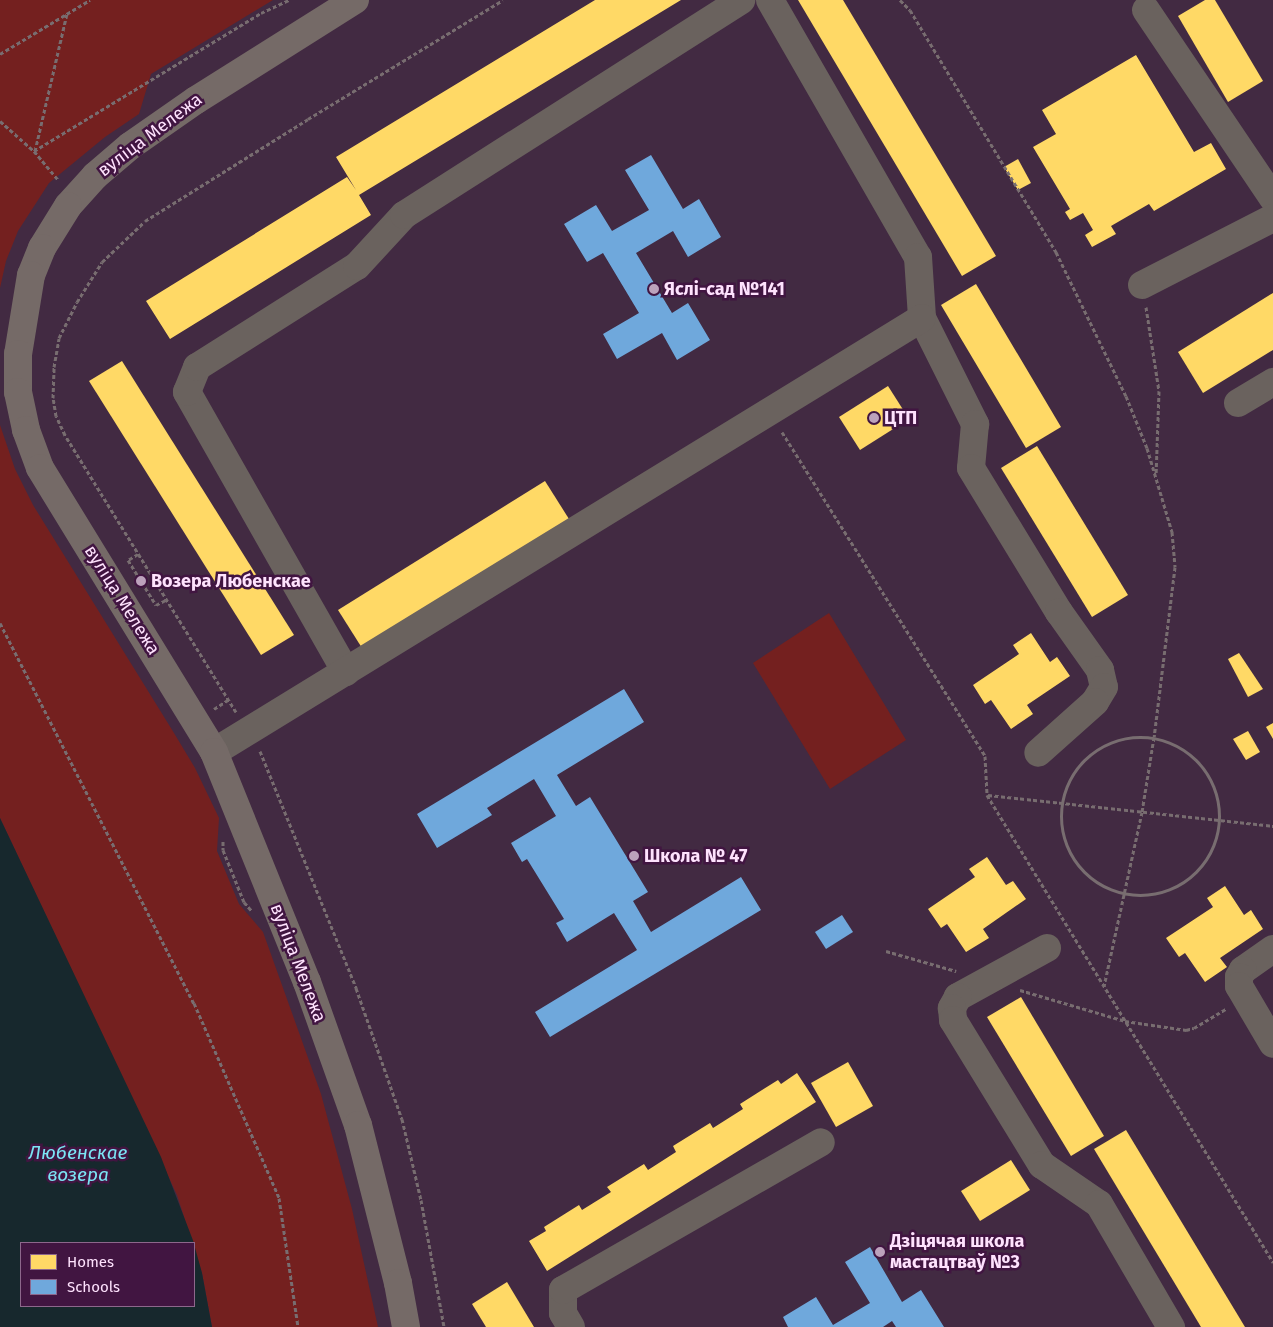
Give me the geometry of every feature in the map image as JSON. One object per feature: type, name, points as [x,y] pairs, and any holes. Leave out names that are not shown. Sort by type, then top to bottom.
[{"type":"main road","name":"вуліца Мележа","points":[[355,0],[196,100],[130,146],[95,176],[68,206],[54,226],[31,275],[24,304],[18,354],[18,392],[26,430],[40,468],[214,752],[307,982],[358,1125],[406,1327]]},
{"type":"lane","points":[[346,672],[187,392],[197,367],[357,266],[404,215],[741,0]]},
{"type":"lane","points":[[770,0],[918,257],[922,318],[974,424],[971,468],[1059,612],[1100,670],[1104,687],[1096,702],[1038,753]]},
{"type":"lane","points":[[1146,10],[1273,198]]},
{"type":"lane","points":[[1142,285],[1273,218]]},
{"type":"lane","points":[[214,752],[922,318]]},
{"type":"lane","points":[[1238,403],[1273,382]]},
{"type":"lane","points":[[1047,948],[958,998],[952,1008],[953,1020],[1042,1165],[1099,1204],[1171,1327]]},
{"type":"lane","points":[[1273,950],[1243,970],[1239,977],[1239,986],[1245,998],[1273,1044]]},
{"type":"lane","points":[[571,1327],[563,1313],[563,1290],[821,1142]]},
{"type":"path","points":[[0,54],[90,0]]},
{"type":"path","points":[[34,151],[261,14],[289,0]]},
{"type":"path","points":[[444,1327],[421,1200],[402,1119],[356,988],[256,740],[228,700],[65,435],[56,416],[53,398],[54,367],[59,338],[77,302],[102,262],[145,221],[503,0]]},
{"type":"path","points":[[900,0],[910,10],[1056,252],[1126,396],[1147,448],[1172,532],[1175,567],[1154,737],[1142,812],[1104,986]]},
{"type":"path","points":[[34,151],[67,14]]},
{"type":"path","points":[[0,121],[34,151],[59,179],[54,187]]},
{"type":"path","points":[[1142,285],[1159,391],[1156,478]]},
{"type":"path","points":[[770,412],[985,756],[987,795],[1273,1262]]},
{"type":"path","points":[[138,554],[128,560],[156,605],[166,600]]},
{"type":"path","points":[[0,623],[194,1003],[279,1198],[298,1327]]},
{"type":"path","points":[[209,712],[228,700]]},
{"type":"path","points":[[1154,737],[1181,748],[1202,766],[1216,792],[1219,820],[1213,846],[1198,869],[1177,886],[1151,894],[1124,894],[1101,885],[1082,870],[1068,850],[1061,827],[1061,803],[1072,773],[1094,750],[1122,738],[1154,737]]},
{"type":"path","points":[[987,795],[1273,826]]},
{"type":"path","points":[[223,850],[244,902]]},
{"type":"path","points":[[886,951],[1125,1021],[1186,1030],[1194,1028],[1245,998]]},
{"type":"shaded area","points":[[0,0],[273,0],[151,74],[139,114],[105,137],[49,183],[18,231],[6,261],[0,288]]},
{"type":"shaded area","points":[[0,425],[15,469],[33,505],[195,768],[219,818],[217,851],[239,904],[263,932],[321,1094],[352,1209],[378,1327],[212,1327],[202,1273],[195,1251],[195,1242],[192,1242],[177,1195],[0,818]]},
{"type":"shaded area","points":[[829,613],[906,740],[830,789],[753,663]]},
{"type":"water","name":"Любенскае возера","points":[[0,818],[161,1157],[194,1242],[20,1242],[20,1307],[195,1307],[195,1248],[202,1273],[212,1327],[0,1327]]},
{"type":"building: Homes","points":[[595,0],[681,0],[359,195],[371,215],[170,339],[146,301],[347,177],[356,190],[336,157]]},
{"type":"building: Homes","points":[[798,0],[843,0],[996,256],[962,276]]},
{"type":"building: Homes","points":[[1205,0],[1215,0],[1263,81],[1228,102],[1178,16]]},
{"type":"building: Homes","points":[[1136,55],[1194,152],[1211,143],[1226,169],[1154,211],[1149,204],[1111,226],[1116,234],[1092,247],[1085,235],[1093,230],[1083,213],[1070,220],[1065,212],[1070,209],[1033,147],[1056,134],[1042,110]]},
{"type":"building: Homes","points":[[1018,159],[1031,183],[1018,190],[1004,167]]},
{"type":"building: Homes","points":[[976,284],[1061,427],[1026,448],[941,305]]},
{"type":"building: Homes","points":[[1273,293],[1273,350],[1203,393],[1178,352]]},
{"type":"building: Homes","points":[[122,361],[294,635],[261,655],[89,381]]},
{"type":"building: Homes","name":"ЦТП","points":[[888,386],[909,419],[860,450],[839,417]]},
{"type":"building: Homes","points":[[1037,446],[1128,595],[1092,617],[1001,468]]},
{"type":"building: Homes","points":[[545,481],[569,519],[362,648],[338,610]]},
{"type":"building: Homes","points":[[1031,633],[1050,662],[1057,657],[1070,676],[1027,705],[1033,714],[1011,729],[991,700],[985,704],[973,685],[1019,654],[1013,645]]},
{"type":"building: Homes","points":[[1239,653],[1263,689],[1248,697],[1228,659]]},
{"type":"building: Homes","points":[[1273,723],[1273,739],[1266,727]]},
{"type":"building: Homes","points":[[1248,731],[1260,752],[1246,760],[1233,739]]},
{"type":"building: Homes","points":[[987,857],[1006,885],[1013,881],[1026,899],[983,929],[989,938],[966,952],[947,924],[941,928],[928,909],[975,877],[969,869]]},
{"type":"building: Homes","points":[[1225,886],[1244,915],[1251,910],[1263,929],[1220,958],[1227,967],[1205,982],[1185,953],[1179,957],[1166,938],[1213,907],[1207,898]]},
{"type":"building: Homes","points":[[1021,997],[1104,1136],[1071,1156],[987,1017]]},
{"type":"building: Homes","points":[[848,1062],[873,1106],[836,1127],[811,1083]]},
{"type":"building: Homes","points":[[797,1073],[816,1102],[547,1271],[529,1241],[546,1231],[544,1227],[579,1205],[582,1210],[611,1192],[607,1187],[644,1164],[648,1170],[676,1152],[673,1146],[710,1123],[713,1128],[743,1109],[740,1104],[778,1080],[781,1084]]},
{"type":"building: Homes","points":[[1126,1130],[1245,1327],[1201,1327],[1094,1149]]},
{"type":"building: Homes","points":[[1011,1160],[1030,1190],[980,1221],[961,1191]]},
{"type":"building: Homes","points":[[507,1282],[534,1327],[486,1327],[472,1304]]},
{"type":"building: Schools","points":[[651,155],[683,209],[699,199],[721,237],[688,257],[673,231],[636,253],[672,313],[688,303],[710,340],[677,360],[662,333],[617,359],[603,334],[639,313],[603,253],[587,262],[564,224],[596,205],[612,231],[649,210],[625,170]]},
{"type":"building: Schools","points":[[624,689],[644,722],[557,775],[576,806],[590,797],[648,892],[633,901],[651,932],[741,877],[761,910],[550,1037],[535,1012],[637,950],[614,913],[567,942],[556,923],[564,919],[527,859],[522,862],[511,843],[556,816],[534,779],[487,808],[492,815],[437,848],[417,814]]},
{"type":"building: Schools","points":[[842,915],[853,932],[826,949],[815,932]]},
{"type":"building: Schools","points":[[870,1247],[902,1302],[921,1290],[944,1327],[896,1327],[892,1321],[883,1327],[788,1327],[783,1317],[816,1297],[833,1325],[870,1303],[845,1262]]},
{"type":"place","name":"Яслі-сад №141","points":[[654,289]]},
{"type":"place","name":"ЦТП","points":[[874,418]]},
{"type":"place","name":"Возера Любенскае","points":[[141,581]]},
{"type":"place","name":"Школа № 47","points":[[634,856]]},
{"type":"place","name":"Дзіцячая школа мастацтваў №3","points":[[880,1252]]}]
